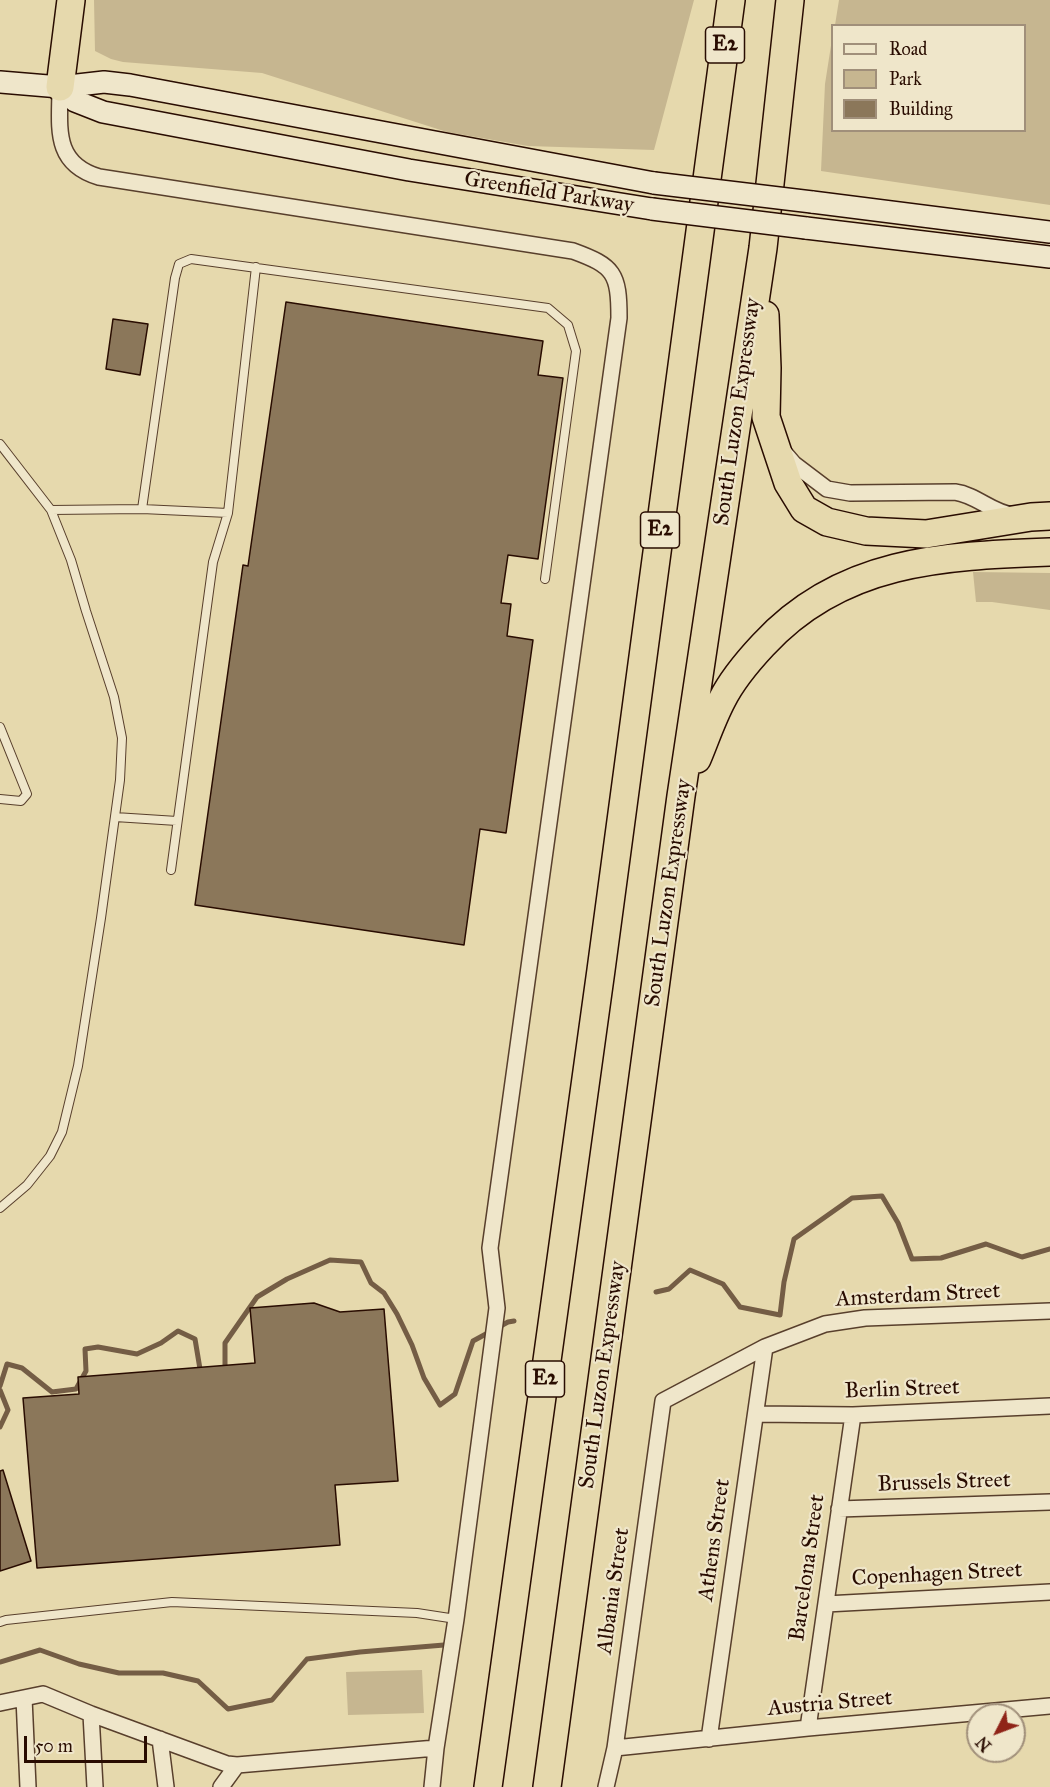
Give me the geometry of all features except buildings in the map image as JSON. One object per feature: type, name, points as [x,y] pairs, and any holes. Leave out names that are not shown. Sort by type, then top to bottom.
[{"type":"highway","points":[[60,87],[71,0]]},
{"type":"highway","points":[[711,0],[719,91]]},
{"type":"highway","name":"E2","points":[[488,1787],[590,1052],[731,0]]},
{"type":"highway","name":"South Luzon Expressway","points":[[547,1787],[681,796],[763,248],[790,0]]},
{"type":"highway","points":[[763,248],[767,368],[766,417],[788,483],[804,509],[827,522],[866,531],[926,534],[1041,516]]},
{"type":"highway","points":[[681,796],[722,699],[739,674],[770,637],[813,602],[870,574],[903,566],[981,555],[1050,552]]},
{"type":"main road","name":"Greenfield Parkway","points":[[0,82],[60,87],[104,82],[130,85],[654,183],[1050,232]]},
{"type":"main road","name":"Greenfield Parkway","points":[[60,87],[75,101],[103,112],[464,180],[652,209],[1050,257]]},
{"type":"street","points":[[60,87],[60,138],[63,149],[70,160],[87,174],[573,251],[597,260],[612,272],[617,287],[619,318],[490,1248],[497,1308],[432,1787]]},
{"type":"street","points":[[772,439],[795,464],[826,489],[850,493],[955,492],[967,494],[1010,515],[1041,516]]},
{"type":"street","name":"Amsterdam Street","points":[[663,1401],[765,1347],[825,1324],[865,1318],[1050,1311]]},
{"type":"street","name":"Athens Street","points":[[709,1739],[765,1347]]},
{"type":"street","name":"Albania Street","points":[[606,1787],[615,1748],[663,1401]]},
{"type":"street","name":"Berlin Street","points":[[756,1414],[853,1415],[1050,1406]]},
{"type":"street","name":"Barcelona Street","points":[[808,1728],[853,1415]]},
{"type":"street","name":"Brussels Street","points":[[839,1509],[1050,1502]]},
{"type":"street","name":"Copenhagen Street","points":[[826,1604],[1050,1592]]},
{"type":"street","points":[[0,1703],[43,1694],[227,1764],[436,1748]]},
{"type":"street","points":[[24,1698],[28,1787]]},
{"type":"street","name":"Austria Street","points":[[615,1748],[1050,1706]]},
{"type":"street","points":[[91,1714],[95,1787]]},
{"type":"street","points":[[160,1738],[166,1787]]},
{"type":"street","points":[[221,1787],[237,1765]]},
{"type":"lane","points":[[142,509],[174,278],[179,264],[191,259],[548,308],[568,325],[576,351],[545,579]]},
{"type":"lane","points":[[171,870],[213,562],[228,513],[256,267]]},
{"type":"lane","points":[[0,444],[51,510],[71,560],[114,697],[122,738],[120,780],[78,1066],[62,1132],[50,1156],[39,1171],[27,1185],[0,1208]]},
{"type":"lane","points":[[51,510],[142,509],[228,513]]},
{"type":"lane","points":[[0,728],[27,794],[21,801],[0,799]]},
{"type":"lane","points":[[115,817],[177,821]]},
{"type":"lane","points":[[0,1622],[172,1602],[417,1613],[456,1619]]},
{"type":"green space","points":[[94,0],[694,0],[654,150],[528,146],[447,132],[262,73],[123,62],[111,59],[95,51]]},
{"type":"green space","points":[[839,0],[1050,0],[1050,205],[821,171],[825,84],[831,45],[831,132],[1026,132],[1026,24],[835,24]]},
{"type":"green space","points":[[973,572],[1050,573],[1050,610],[976,602]]},
{"type":"green space","points":[[422,1670],[424,1713],[348,1715],[346,1672]]},
{"type":"waterway","points":[[656,1292],[669,1289],[690,1270],[723,1284],[740,1307],[780,1315],[784,1282],[794,1239],[852,1198],[882,1196],[898,1223],[912,1259],[941,1258],[986,1244],[1022,1257],[1050,1249]]},
{"type":"waterway","points":[[225,1372],[225,1343],[257,1297],[287,1279],[330,1260],[361,1262],[371,1283],[384,1293],[397,1314],[424,1378],[440,1405],[455,1394],[473,1341],[514,1321]]},
{"type":"waterway","points":[[0,1386],[7,1364],[22,1368],[52,1392],[76,1389],[86,1371],[85,1349],[98,1347],[137,1354],[161,1343],[178,1331],[195,1339],[202,1374]]},
{"type":"waterway","points":[[0,1390],[8,1410],[0,1427]]},
{"type":"waterway","points":[[0,1662],[40,1650],[79,1664],[119,1673],[163,1673],[198,1681],[228,1709],[272,1700],[307,1659],[444,1645]]}]
